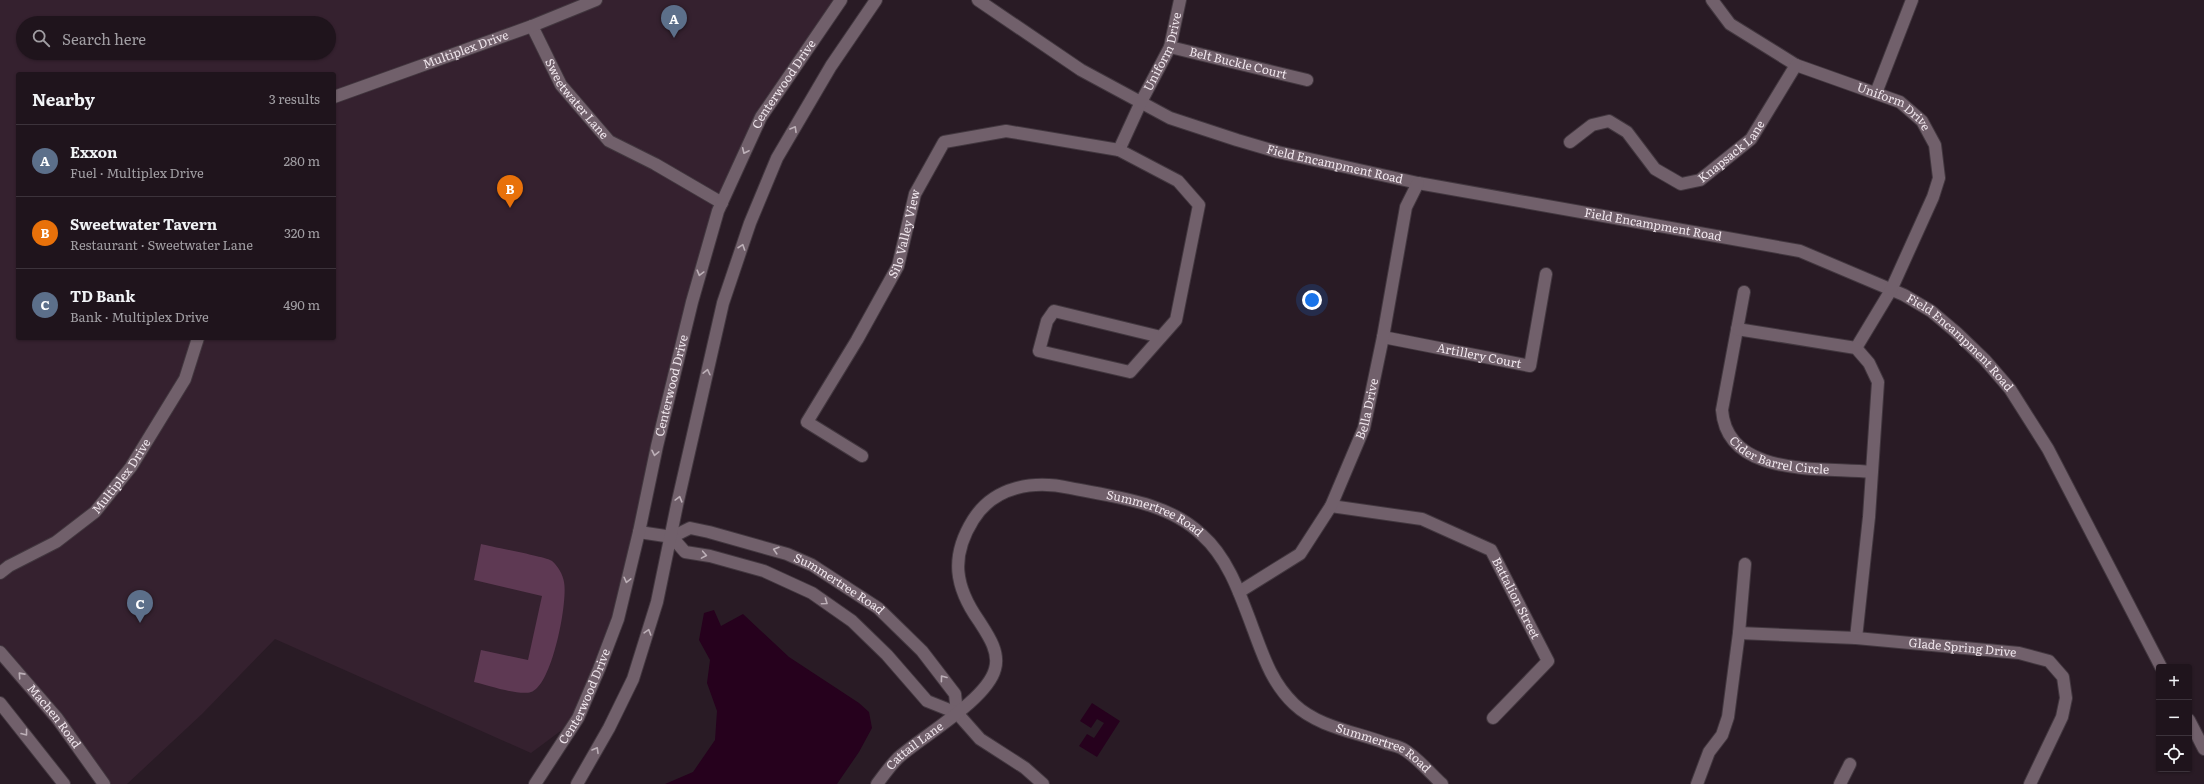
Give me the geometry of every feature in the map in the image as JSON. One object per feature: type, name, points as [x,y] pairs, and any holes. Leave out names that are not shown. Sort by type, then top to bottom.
[{"type":"street","name":"Multiplex Drive","points":[[336,96],[532,26],[596,0]]},
{"type":"street","name":"Centerwood Drive","points":[[535,784],[578,718],[618,619],[639,532],[657,446],[692,302],[705,253],[722,203],[761,117],[841,0]]},
{"type":"street","points":[[577,784],[609,728],[633,679],[657,602],[672,538],[677,505],[723,303],[750,223],[777,158],[831,66],[876,0]]},
{"type":"street","name":"Field Encampment Road","points":[[978,0],[1081,70],[1170,118],[1237,140],[1278,152],[1418,183],[1800,251],[1904,295],[1931,311],[1957,333],[1985,360],[2010,390],[2048,449],[2159,664]]},
{"type":"street","name":"Uniform Drive","points":[[1141,102],[1170,47],[1180,0]]},
{"type":"street","name":"Uniform Drive","points":[[1712,0],[1730,24],[1796,65],[1900,102],[1922,121],[1935,145],[1939,178],[1933,197],[1891,290]]},
{"type":"street","points":[[1876,93],[1912,0]]},
{"type":"street","name":"Sweetwater Lane","points":[[532,26],[561,85],[609,141],[655,164],[722,203]]},
{"type":"street","name":"Belt Buckle Court","points":[[1170,47],[1307,80]]},
{"type":"street","name":"Knapsack Lane","points":[[1570,142],[1592,126],[1609,122],[1627,132],[1655,169],[1681,184],[1700,180],[1751,139],[1796,65]]},
{"type":"street","points":[[1119,150],[1141,102]]},
{"type":"street","name":"Silo Valley View","points":[[862,456],[807,422],[857,340],[898,266],[915,194],[944,142],[1006,131],[1119,150],[1178,181],[1199,205],[1176,320],[1161,337],[1130,372],[1039,351],[1047,320],[1054,311],[1161,337]]},
{"type":"street","name":"Bella Drive","points":[[1239,592],[1300,554],[1331,506],[1364,428],[1383,337],[1406,207],[1418,183]]},
{"type":"street","name":"Artillery Court","points":[[1383,337],[1530,366],[1546,274]]},
{"type":"street","points":[[1856,348],[1891,290]]},
{"type":"street","name":"Cider Barrel Circle","points":[[1744,292],[1722,410],[1723,425],[1729,438],[1743,451],[1755,458],[1789,466],[1871,472]]},
{"type":"street","points":[[1737,329],[1856,348],[1869,363],[1878,382],[1856,638]]},
{"type":"street","name":"Multiplex Drive","points":[[0,574],[9,566],[56,542],[94,512],[131,467],[185,379],[197,340]]},
{"type":"street","name":"Summertree Road","points":[[957,713],[987,684],[995,669],[995,652],[988,636],[959,586],[958,564],[962,546],[973,521],[985,505],[1004,491],[1035,484],[1061,486],[1151,506],[1184,520],[1203,535],[1218,553],[1239,592],[1270,675],[1295,705],[1319,721],[1404,749],[1442,784]]},
{"type":"street","name":"Battalion Street","points":[[1331,506],[1422,519],[1491,550],[1548,661],[1493,718]]},
{"type":"street","name":"Summertree Road","points":[[957,713],[955,694],[922,651],[878,608],[812,564],[787,554],[690,528],[672,538],[685,552],[710,556],[764,571],[812,593],[852,621],[887,655],[927,701],[957,713],[980,739],[1025,768],[1043,784]]},
{"type":"street","points":[[639,532],[672,538]]},
{"type":"street","points":[[1697,784],[1709,752],[1722,735],[1728,716],[1739,633],[1745,564]]},
{"type":"street","name":"Glade Spring Drive","points":[[1739,633],[1856,638],[2019,653],[2049,661],[2063,677],[2066,698],[2062,717],[2030,784]]},
{"type":"street","name":"Machen Road","points":[[0,652],[57,718],[104,784]]},
{"type":"street","points":[[0,703],[64,784]]},
{"type":"street","name":"Cattail Lane","points":[[877,784],[896,759],[957,713]]},
{"type":"street","points":[[2192,726],[2204,749]]},
{"type":"street","points":[[1840,784],[1850,764]]},
{"type":"shaded area","points":[[0,0],[841,0],[761,117],[722,203],[618,619],[578,718],[531,753],[275,639],[202,714],[127,784],[103,784],[0,663]]},
{"type":"shaded area","points":[[481,544],[548,559],[556,565],[563,576],[565,592],[557,642],[546,675],[539,686],[531,692],[519,693],[474,682],[481,650],[528,660],[542,596],[474,580]]},
{"type":"shaded area","points":[[714,610],[721,626],[743,614],[789,657],[859,703],[869,712],[872,728],[859,752],[837,784],[665,784],[693,772],[715,740],[717,711],[707,683],[710,660],[699,640],[704,613]]},
{"type":"shaded area","points":[[1092,703],[1120,721],[1097,757],[1079,746],[1087,734],[1094,738],[1104,723],[1097,719],[1091,728],[1080,721]]},
{"type":"place","name":"Exxon","points":[[674,38]]},
{"type":"place","name":"Sweetwater Tavern","points":[[510,208]]},
{"type":"place","name":"TD Bank","points":[[140,623]]}]
